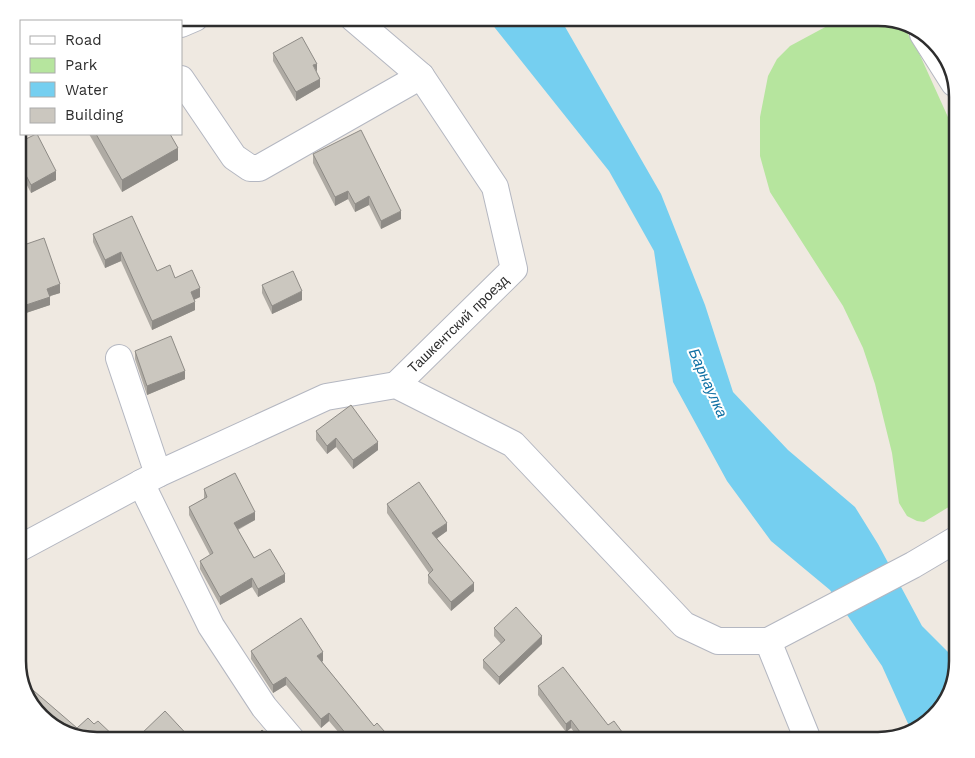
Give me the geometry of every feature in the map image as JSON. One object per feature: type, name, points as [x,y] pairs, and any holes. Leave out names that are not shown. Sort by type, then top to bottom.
[{"type":"street","name":"Ташкентский проезд","points":[[362,26],[421,76],[495,187],[514,269],[396,385]]},
{"type":"street","points":[[182,80],[234,157],[250,168],[259,168],[421,76]]},
{"type":"street","points":[[119,358],[150,479],[211,626],[253,692],[286,732]]},
{"type":"street","points":[[26,545],[150,479],[326,397],[396,385],[513,444],[684,625],[718,641],[768,641],[949,544]]},
{"type":"street","points":[[768,641],[805,732]]},
{"type":"green space","points":[[827,26],[878,26],[901,30],[907,33],[914,42],[949,119],[949,507],[924,522],[907,516],[899,503],[892,453],[875,384],[863,348],[843,306],[770,192],[760,156],[760,117],[768,76],[777,59],[790,46]]},
{"type":"water","name":"Барнаулка","points":[[494,26],[565,26],[661,194],[705,305],[733,392],[788,450],[855,507],[878,544],[922,626],[949,653],[945,684],[934,704],[921,717],[908,724],[882,666],[830,590],[771,541],[727,481],[673,382],[654,251],[609,171]]},
{"type":"building","points":[[302,37],[317,64],[313,65],[320,79],[296,92],[273,53]]},
{"type":"building","points":[[361,130],[401,211],[381,221],[369,196],[355,204],[348,191],[335,197],[313,154]]},
{"type":"building","points":[[38,135],[56,171],[31,185],[26,175],[26,139]]},
{"type":"building","points":[[97,135],[171,135],[178,148],[122,180]]},
{"type":"building","points":[[132,216],[157,271],[170,265],[175,278],[192,270],[200,288],[191,292],[195,302],[152,321],[121,252],[105,260],[93,234]]},
{"type":"building","points":[[44,238],[60,284],[47,289],[50,297],[26,305],[26,244]]},
{"type":"building","points":[[293,271],[302,291],[272,306],[262,285]]},
{"type":"building","points":[[171,336],[185,371],[147,386],[135,351]]},
{"type":"building","points":[[351,405],[378,442],[353,460],[336,438],[327,446],[316,431]]},
{"type":"building","points":[[235,473],[255,512],[234,523],[254,558],[270,549],[285,574],[258,589],[252,578],[220,597],[200,561],[213,553],[189,507],[207,497],[204,489]]},
{"type":"building","points":[[419,482],[447,523],[432,533],[474,583],[451,602],[428,575],[433,570],[387,504]]},
{"type":"building","points":[[516,607],[542,636],[499,677],[483,660],[505,640],[494,628]]},
{"type":"building","points":[[301,618],[323,652],[317,656],[374,726],[377,723],[385,732],[344,732],[329,713],[321,719],[286,677],[273,685],[251,651]]},
{"type":"building","points":[[563,667],[608,725],[614,721],[622,732],[580,732],[571,720],[566,724],[538,686]]},
{"type":"building","points":[[33,690],[77,728],[88,718],[94,724],[98,721],[110,732],[74,728],[54,717],[44,708]]},
{"type":"building","points":[[165,711],[185,732],[143,732]]}]
